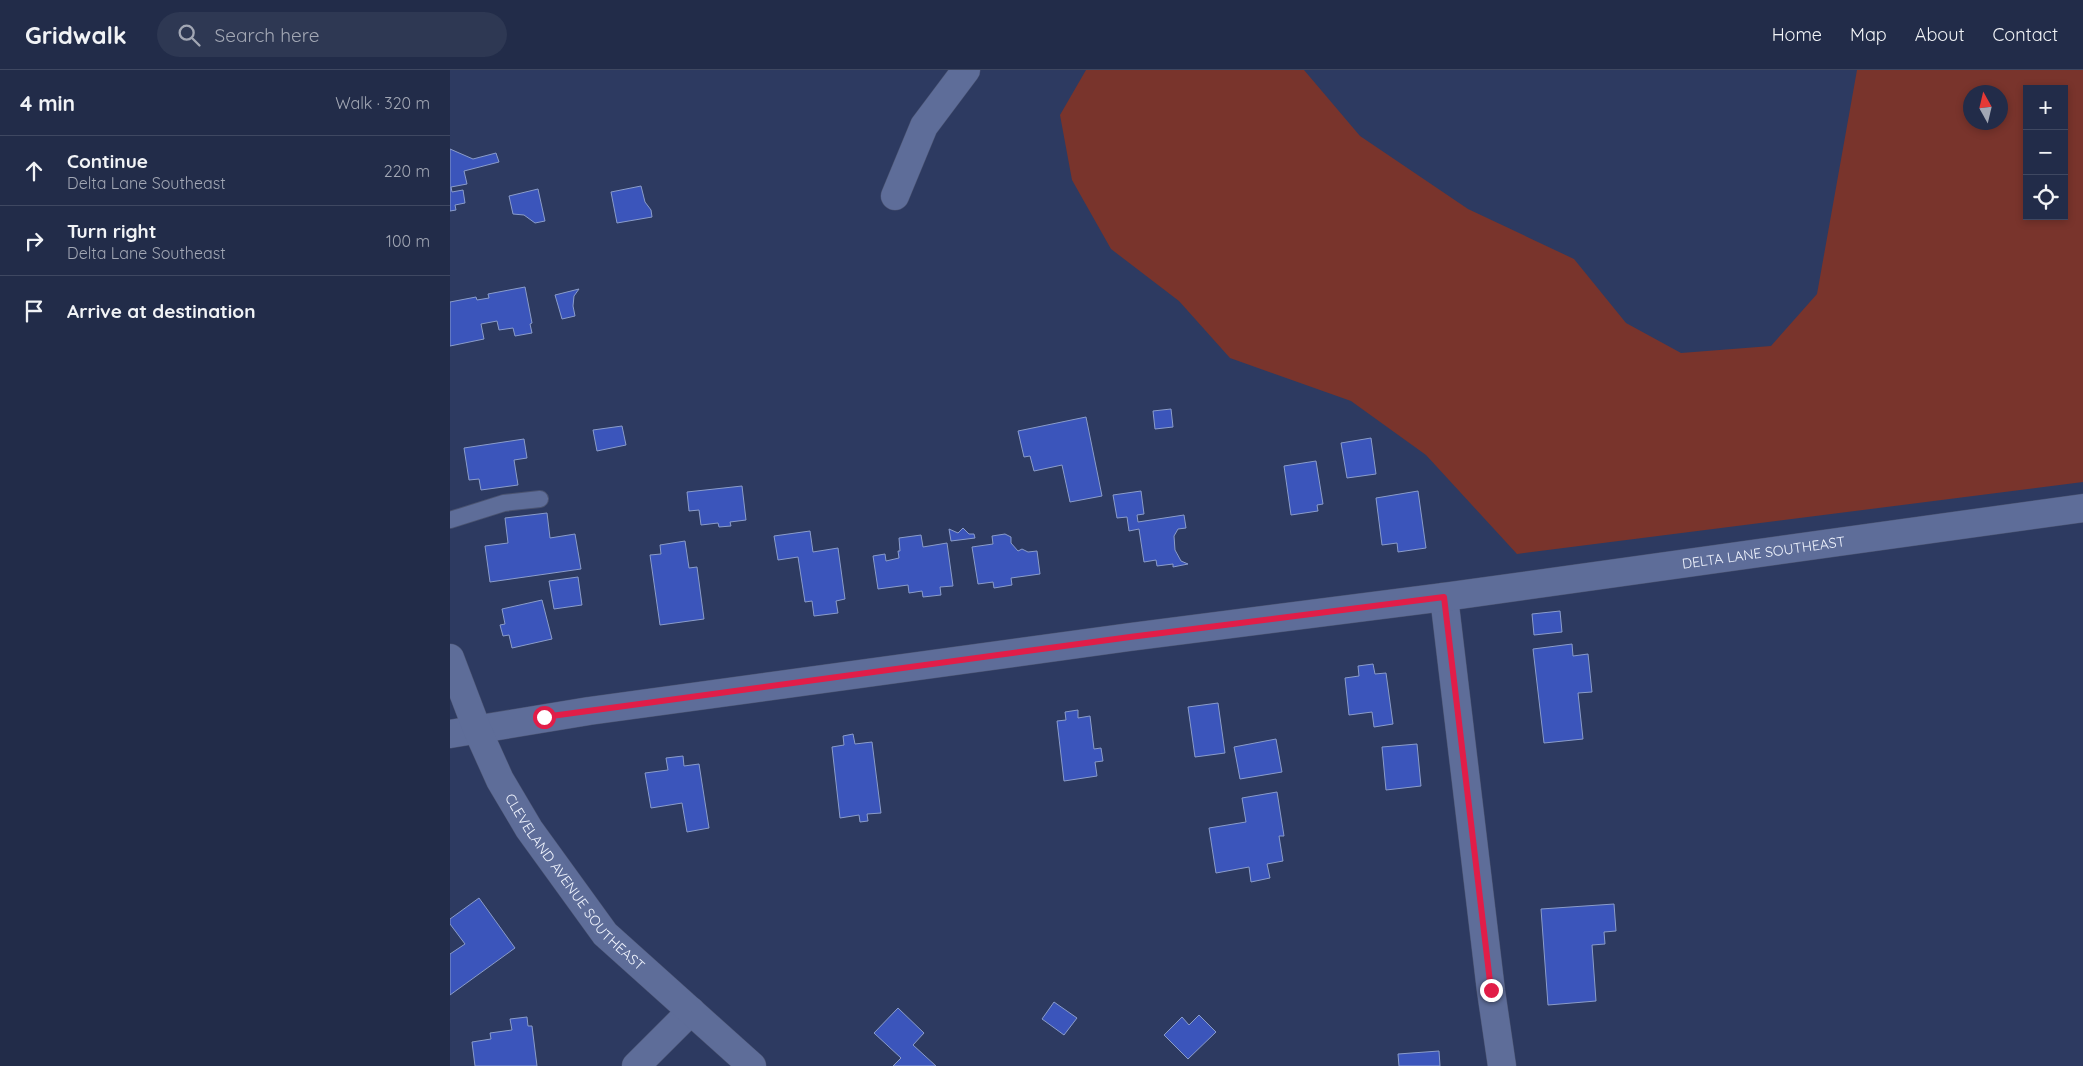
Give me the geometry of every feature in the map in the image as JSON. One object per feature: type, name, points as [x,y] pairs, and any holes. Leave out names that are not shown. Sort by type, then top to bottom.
[{"type":"street","points":[[895,196],[924,126],[966,70]]},
{"type":"street","name":"DELTA LANE SOUTHEAST","points":[[450,734],[589,711],[1444,597],[2083,508]]},
{"type":"street","points":[[1444,597],[1491,990],[1502,1066]]},
{"type":"street","name":"CLEVELAND AVENUE SOUTHEAST","points":[[450,658],[477,729],[500,780],[529,828],[605,934],[752,1066]]},
{"type":"street","points":[[636,1066],[691,1011]]},
{"type":"lane","points":[[450,520],[504,503],[540,499]]},
{"type":"shaded area","points":[[1086,70],[1304,70],[1360,136],[1468,209],[1574,259],[1626,323],[1681,353],[1771,346],[1817,294],[1857,70],[2083,70],[2083,482],[1517,554],[1426,455],[1351,401],[1230,358],[1179,301],[1111,249],[1072,180],[1060,115]]},
{"type":"building","points":[[450,149],[473,159],[496,153],[499,162],[464,171],[467,184],[451,187],[452,192],[463,190],[465,203],[455,205],[456,210],[450,211]]},
{"type":"building","points":[[641,186],[645,202],[651,210],[652,217],[617,223],[611,192]]},
{"type":"building","points":[[538,189],[545,221],[535,223],[524,215],[513,214],[509,196]]},
{"type":"building","points":[[525,287],[532,323],[530,324],[532,333],[515,336],[513,328],[499,330],[497,321],[481,324],[484,339],[450,346],[450,302],[476,297],[477,300],[489,298],[488,294]]},
{"type":"building","points":[[579,289],[574,296],[575,316],[562,319],[555,295]]},
{"type":"building","points":[[1171,409],[1173,427],[1155,429],[1153,411]]},
{"type":"building","points":[[1086,417],[1102,496],[1070,502],[1062,465],[1034,471],[1030,456],[1024,457],[1018,431]]},
{"type":"building","points":[[622,426],[626,445],[597,451],[593,430]]},
{"type":"building","points":[[1371,438],[1376,474],[1347,478],[1341,443]]},
{"type":"building","points":[[524,439],[527,458],[514,460],[518,485],[481,490],[479,479],[469,480],[464,448]]},
{"type":"building","points":[[1316,461],[1323,504],[1317,505],[1318,511],[1291,515],[1284,466]]},
{"type":"building","points":[[742,486],[746,520],[730,522],[731,526],[719,527],[718,523],[701,525],[699,510],[689,511],[687,492]]},
{"type":"building","points":[[1141,491],[1144,514],[1137,515],[1138,522],[1184,515],[1186,528],[1178,529],[1174,536],[1175,550],[1181,561],[1188,564],[1173,567],[1173,564],[1157,566],[1156,560],[1144,562],[1139,529],[1129,531],[1127,517],[1117,518],[1113,495]]},
{"type":"building","points":[[1418,491],[1426,548],[1398,552],[1397,543],[1382,545],[1376,498]]},
{"type":"building","points":[[547,513],[550,538],[575,534],[581,569],[490,582],[485,546],[508,543],[505,518]]},
{"type":"building","points":[[963,528],[969,534],[974,534],[975,538],[951,541],[949,529],[958,533]]},
{"type":"building","points":[[810,531],[813,552],[838,548],[845,599],[836,601],[838,613],[814,616],[812,601],[805,602],[798,557],[778,560],[774,536]]},
{"type":"building","points":[[1005,534],[1011,537],[1011,543],[1018,551],[1022,549],[1028,552],[1037,551],[1040,574],[1011,578],[1012,585],[994,588],[993,582],[978,584],[972,547],[993,544],[992,536]]},
{"type":"building","points":[[921,535],[923,547],[947,543],[953,586],[940,587],[941,595],[923,597],[922,591],[909,593],[908,585],[878,589],[873,556],[885,554],[886,561],[899,558],[899,538]]},
{"type":"building","points":[[685,541],[689,568],[697,567],[704,619],[660,625],[650,555],[661,554],[660,545]]},
{"type":"building","points":[[578,577],[582,605],[554,609],[549,581]]},
{"type":"building","points":[[542,600],[552,639],[512,648],[509,635],[503,636],[500,625],[505,624],[502,609]]},
{"type":"building","points":[[1560,611],[1562,632],[1534,635],[1532,614]]},
{"type":"building","points":[[1572,644],[1573,656],[1588,654],[1592,692],[1578,693],[1583,739],[1544,743],[1533,649]]},
{"type":"building","points":[[1373,664],[1375,674],[1386,673],[1393,724],[1374,727],[1372,712],[1349,715],[1345,678],[1359,676],[1358,666]]},
{"type":"building","points":[[1218,703],[1225,753],[1195,757],[1188,707]]},
{"type":"building","points":[[1078,710],[1078,718],[1090,716],[1094,749],[1101,748],[1103,761],[1095,762],[1097,776],[1064,781],[1057,721],[1066,720],[1065,712]]},
{"type":"building","points":[[853,734],[855,744],[872,742],[881,813],[867,814],[868,821],[860,822],[859,815],[840,818],[832,747],[844,745],[843,736]]},
{"type":"building","points":[[1276,739],[1282,772],[1240,779],[1234,747]]},
{"type":"building","points":[[1417,744],[1421,786],[1386,790],[1382,747]]},
{"type":"building","points":[[683,756],[684,766],[699,764],[709,828],[687,832],[682,803],[651,808],[645,773],[668,770],[666,758]]},
{"type":"building","points":[[1277,792],[1284,836],[1279,836],[1283,861],[1267,864],[1270,878],[1251,882],[1249,867],[1216,873],[1209,828],[1246,822],[1242,798]]},
{"type":"building","points":[[479,898],[515,948],[450,995],[450,954],[465,944],[450,924],[450,919]]},
{"type":"building","points":[[1614,904],[1616,931],[1604,932],[1605,944],[1592,945],[1596,1001],[1548,1005],[1541,909]]},
{"type":"building","points":[[1054,1002],[1077,1018],[1064,1035],[1042,1019]]},
{"type":"building","points":[[898,1008],[924,1033],[913,1045],[936,1066],[893,1066],[901,1058],[874,1033]]},
{"type":"building","points":[[1199,1015],[1216,1032],[1188,1059],[1164,1035],[1182,1017],[1189,1025]]},
{"type":"building","points":[[527,1017],[528,1026],[532,1026],[537,1066],[475,1066],[472,1042],[491,1039],[490,1033],[512,1030],[510,1019]]},
{"type":"building","points":[[1439,1051],[1440,1066],[1399,1066],[1398,1054]]},
{"type":"route","points":[[544,717],[1130,637],[1444,597],[1491,990]]}]
